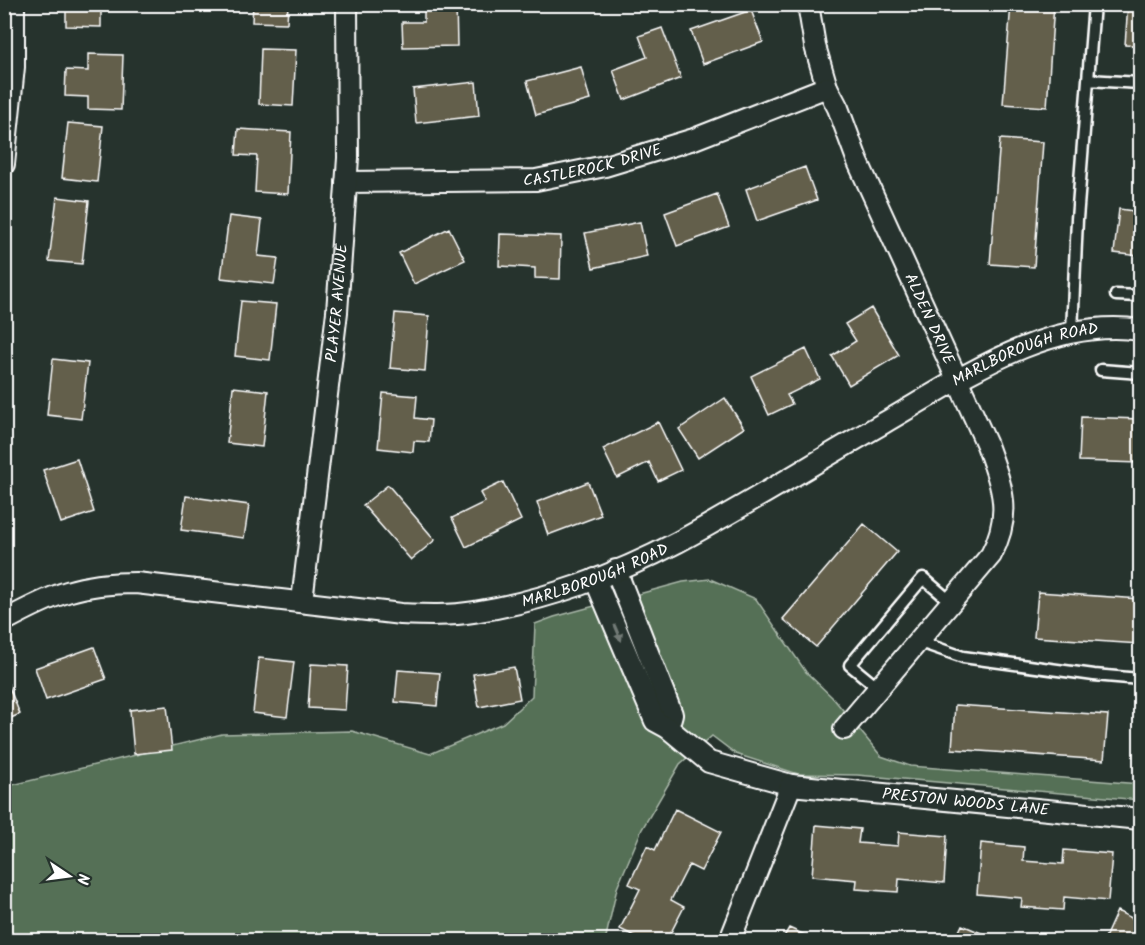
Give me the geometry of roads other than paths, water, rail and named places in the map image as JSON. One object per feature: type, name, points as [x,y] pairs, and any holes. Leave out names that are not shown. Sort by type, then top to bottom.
[{"type":"street","points":[[4,164],[14,4]]},
{"type":"street","name":"PLAYER AVENUE","points":[[302,601],[337,312],[348,158],[347,4]]},
{"type":"street","name":"ALDEN DRIVE","points":[[808,4],[815,46],[827,87],[838,108],[858,162],[987,445],[1002,486],[1004,514],[998,542],[991,555],[843,729]]},
{"type":"street","name":"CASTLEROCK DRIVE","points":[[346,182],[547,178],[605,166],[694,139],[827,87]]},
{"type":"street","name":"MARLBOROUGH ROAD","points":[[4,621],[43,600],[74,589],[107,583],[136,583],[401,614],[445,615],[473,612],[530,600],[595,579],[677,542],[982,367],[1047,338],[1104,328],[1140,330]]},
{"type":"street","points":[[616,570],[672,714],[668,728]]},
{"type":"street","name":"PRESTON WOODS LANE","points":[[595,579],[655,721],[668,728],[709,762],[791,785],[1140,819]]},
{"type":"street","points":[[730,940],[791,785]]},
{"type":"lane","points":[[1072,332],[1077,219],[1094,4]]},
{"type":"lane","points":[[1088,80],[1140,83]]},
{"type":"lane","points":[[1116,295],[1140,296]]},
{"type":"lane","points":[[1101,370],[1140,374]]},
{"type":"lane","points":[[878,688],[850,665],[923,578],[950,601]]},
{"type":"lane","points":[[917,641],[963,657],[1140,679]]}]
